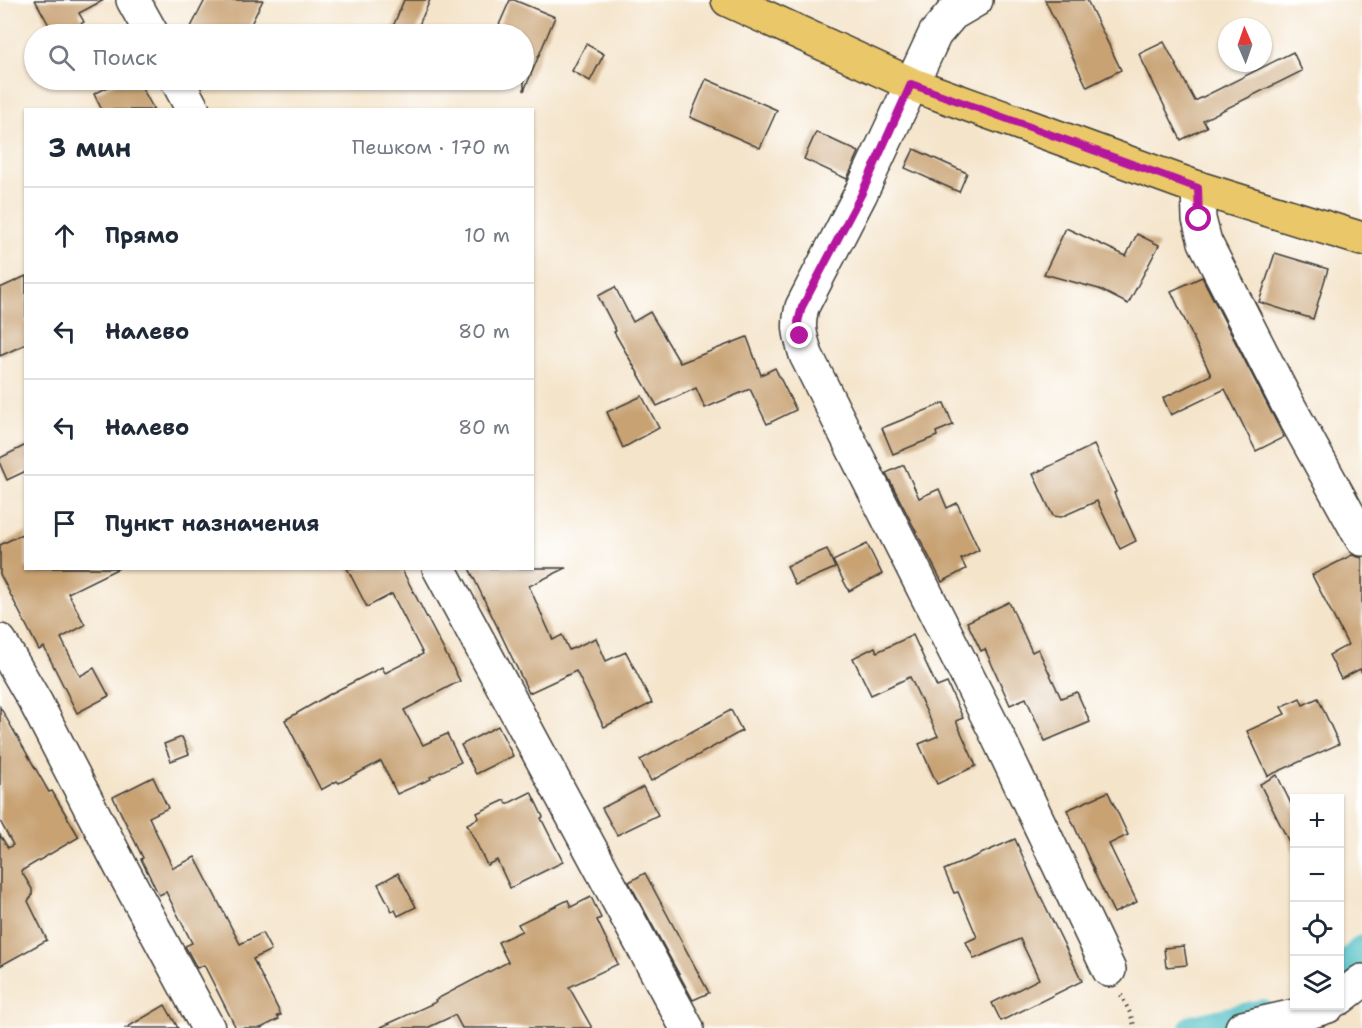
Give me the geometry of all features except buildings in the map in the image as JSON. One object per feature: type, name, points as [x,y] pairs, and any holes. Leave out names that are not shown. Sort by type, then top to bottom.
[{"type":"main road","points":[[728,0],[911,84],[1198,188],[1362,239]]},
{"type":"street","points":[[133,0],[146,24]]},
{"type":"street","points":[[976,0],[952,14],[935,34],[861,195],[802,307],[798,322],[806,355],[996,735],[1109,970]]},
{"type":"street","points":[[183,90],[193,108]]},
{"type":"street","points":[[1198,188],[1199,219],[1205,242],[1287,403],[1362,539]]},
{"type":"street","points":[[440,570],[687,1028]]},
{"type":"street","points":[[0,641],[36,703],[208,1028]]},
{"type":"street","points":[[1344,995],[1362,981]]},
{"type":"street","points":[[1242,1028],[1314,1010]]},
{"type":"path","points":[[1130,1013],[1135,1028]]},
{"type":"waterway","points":[[1344,966],[1362,948]]},
{"type":"waterway","points":[[1192,1028],[1262,1012]]},
{"type":"route","points":[[800,336],[798,322],[802,307],[861,195],[911,84],[1198,188],[1199,219]]}]
